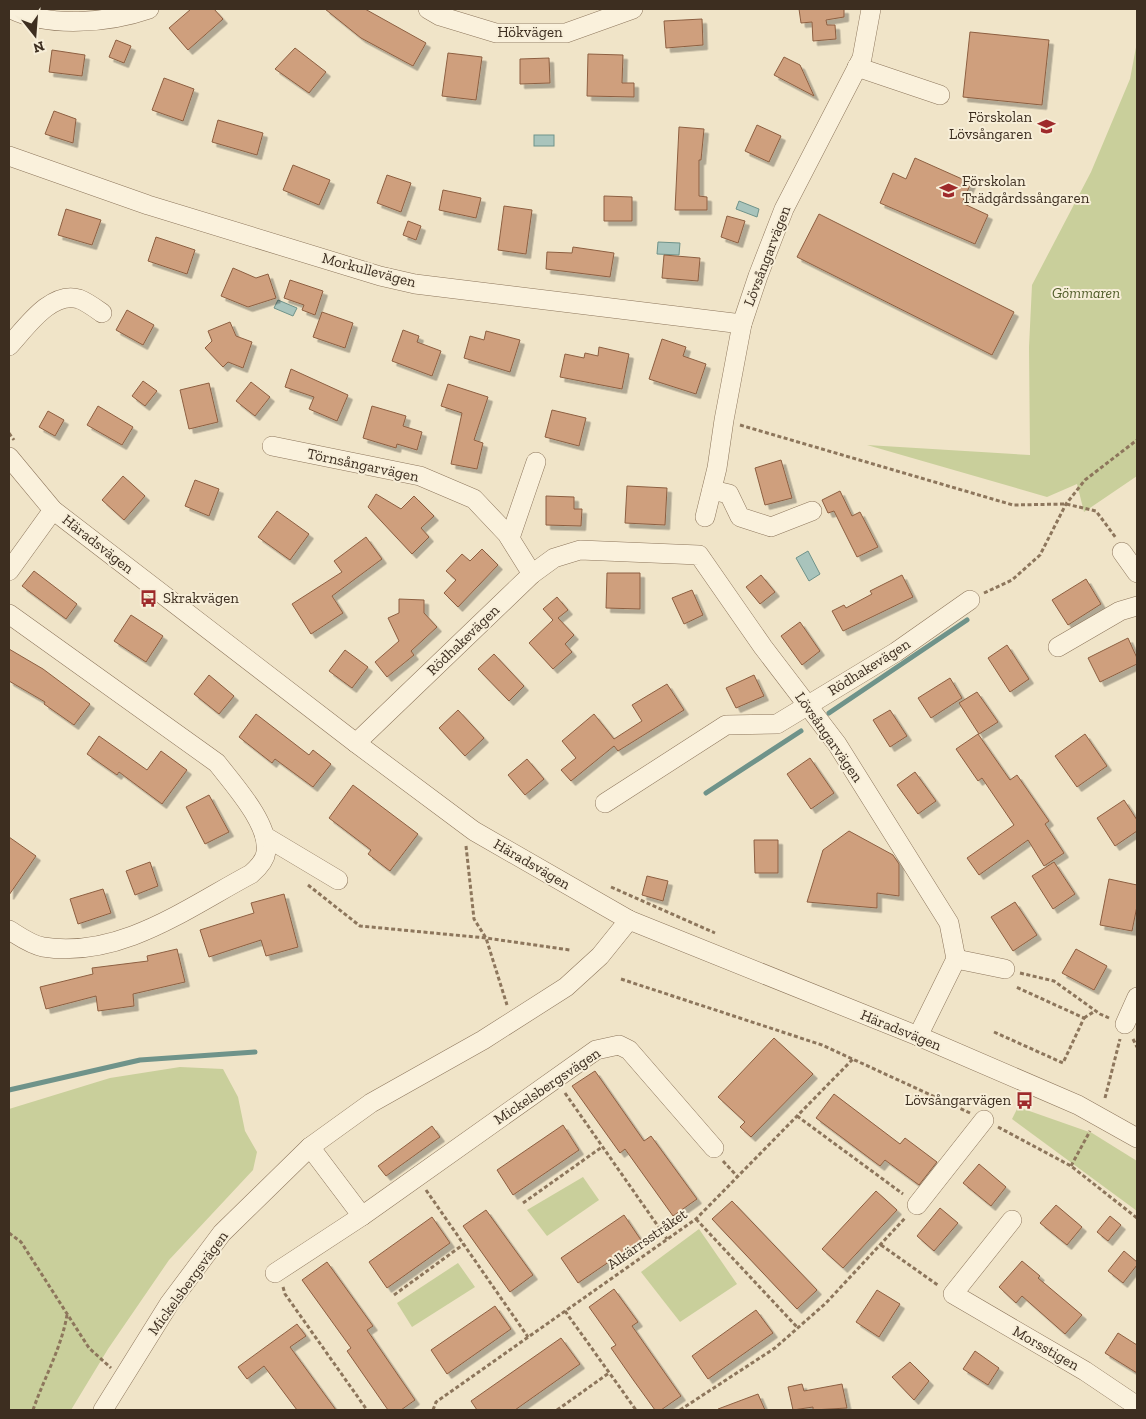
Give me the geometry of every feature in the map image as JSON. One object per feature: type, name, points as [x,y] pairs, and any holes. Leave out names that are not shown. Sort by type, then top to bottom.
[{"type":"street","points":[[11,9],[27,17],[88,21],[132,14],[149,9]]},
{"type":"street","name":"Hökvägen","points":[[428,9],[440,16],[496,33],[566,33],[633,9]]},
{"type":"street","name":"Lövsångarvägen","points":[[705,517],[712,490],[742,324],[784,209],[862,58],[871,9]]},
{"type":"street","points":[[857,67],[940,95]]},
{"type":"street","name":"Morkullevägen","points":[[9,156],[148,205],[380,276],[415,284],[742,324]]},
{"type":"street","points":[[9,346],[50,304],[73,298],[102,313]]},
{"type":"street","name":"Törnsångarvägen","points":[[272,446],[420,476],[474,499],[510,538],[532,574]]},
{"type":"street","name":"Häradsvägen","points":[[9,457],[53,510],[356,744],[474,831],[629,920],[918,1036],[1078,1105],[1137,1138]]},
{"type":"street","points":[[510,538],[536,462]]},
{"type":"street","points":[[712,490],[729,494],[740,517],[771,527],[812,511]]},
{"type":"street","points":[[9,571],[53,510]]},
{"type":"street","name":"Rödhakevägen","points":[[356,744],[532,574],[554,558],[580,550],[699,555]]},
{"type":"street","points":[[1122,552],[1137,573]]},
{"type":"street","name":"Lövsångarvägen","points":[[699,555],[837,744],[950,924],[956,959]]},
{"type":"street","name":"Rödhakevägen","points":[[606,803],[726,725],[776,724],[896,652],[970,600]]},
{"type":"street","points":[[1058,646],[1120,611],[1137,606]]},
{"type":"street","points":[[9,614],[217,763],[239,792],[266,837],[338,880]]},
{"type":"street","points":[[9,930],[42,946],[67,948],[108,945],[134,936],[252,874],[264,858],[266,837]]},
{"type":"street","name":"Mickelsbergsvägen","points":[[103,1410],[169,1304],[222,1233],[310,1147],[371,1103],[510,1023],[566,988],[600,956],[629,920]]},
{"type":"street","points":[[918,1036],[956,959],[1005,969]]},
{"type":"street","points":[[1125,1024],[1137,996]]},
{"type":"street","name":"Mickelsbergsvägen","points":[[275,1273],[362,1216],[596,1050],[619,1045],[628,1050],[714,1148]]},
{"type":"street","points":[[917,1205],[984,1120]]},
{"type":"street","points":[[310,1147],[362,1216]]},
{"type":"street","points":[[953,1294],[1012,1220]]},
{"type":"street","name":"Morsstigen","points":[[953,1294],[1085,1370],[1137,1406]]},
{"type":"path","points":[[724,420],[1013,505],[1066,504],[1096,511],[1121,545],[1122,552]]},
{"type":"path","points":[[970,600],[1012,580],[1040,555],[1066,504],[1085,480],[1137,440]]},
{"type":"path","points":[[306,883],[360,926],[486,938],[570,950]]},
{"type":"path","points":[[605,884],[716,934]]},
{"type":"path","points":[[486,938],[508,1008],[510,1023]]},
{"type":"path","points":[[1005,969],[1054,981],[1095,1011],[1125,1024],[1105,1098]]},
{"type":"path","points":[[621,980],[822,1045],[853,1059],[984,1120],[1071,1166],[1137,1218]]},
{"type":"path","points":[[1016,987],[1084,1018]]},
{"type":"path","points":[[994,1032],[1063,1063],[1084,1018],[1095,1011]]},
{"type":"path","name":"Alkärrsstråket","points":[[433,1410],[436,1402],[696,1219],[853,1059]]},
{"type":"path","points":[[554,1078],[667,1239]]},
{"type":"path","points":[[680,1410],[775,1348],[826,1303],[917,1205],[797,1116]]},
{"type":"path","points":[[1071,1166],[1090,1131]]},
{"type":"path","points":[[523,1202],[602,1147]]},
{"type":"path","points":[[416,1178],[426,1189],[528,1337]]},
{"type":"path","points":[[696,1219],[798,1327]]},
{"type":"path","points":[[9,1232],[21,1242],[89,1348],[122,1378]]},
{"type":"path","points":[[394,1295],[464,1244]]},
{"type":"path","points":[[880,1245],[922,1276],[953,1294]]},
{"type":"path","points":[[275,1273],[285,1294],[367,1410]]},
{"type":"path","points":[[565,1311],[636,1410]]},
{"type":"path","points":[[33,1410],[40,1388],[63,1337],[67,1314]]},
{"type":"path","points":[[558,1410],[609,1373]]},
{"type":"green space","name":"Gömmaren","points":[[1137,42],[1137,476],[1084,512],[1077,484],[1047,497],[867,445],[1030,455],[1029,347],[1032,285],[1091,172],[1130,79]]},
{"type":"green space","points":[[180,1067],[223,1069],[238,1097],[245,1131],[257,1152],[253,1170],[169,1260],[108,1349],[71,1410],[9,1410],[9,1109],[110,1078]]},
{"type":"green space","points":[[1018,1107],[1092,1133],[1137,1161],[1137,1211],[1012,1119]]},
{"type":"green space","points":[[583,1177],[599,1200],[547,1236],[527,1210]]},
{"type":"green space","points":[[699,1229],[737,1284],[680,1322],[641,1272]]},
{"type":"green space","points":[[458,1263],[475,1287],[412,1327],[397,1303]]},
{"type":"water","points":[[534,135],[554,135],[554,146],[534,146]]},
{"type":"water","points":[[739,201],[759,209],[757,217],[736,209]]},
{"type":"water","points":[[658,242],[680,243],[679,255],[657,254]]},
{"type":"water","points":[[278,300],[297,308],[293,316],[274,308]]},
{"type":"water","points":[[808,551],[820,574],[809,581],[796,558]]},
{"type":"building","points":[[191,9],[214,9],[223,19],[188,50],[169,28]]},
{"type":"building","points":[[325,9],[365,9],[426,43],[413,66],[361,38]]},
{"type":"building","points":[[799,9],[844,9],[844,17],[826,20],[827,25],[835,25],[836,39],[813,41],[812,22],[801,23]]},
{"type":"building","points":[[702,19],[703,45],[666,48],[664,21]]},
{"type":"building","points":[[970,32],[1049,40],[1042,105],[963,97]]},
{"type":"building","points":[[116,40],[131,46],[124,63],[109,57]]},
{"type":"building","points":[[295,48],[326,72],[309,93],[275,69]]},
{"type":"building","points":[[52,50],[85,55],[82,76],[49,72]]},
{"type":"building","points":[[448,53],[482,57],[476,100],[442,96]]},
{"type":"building","points":[[588,54],[623,55],[622,83],[634,83],[634,97],[587,96]]},
{"type":"building","points":[[784,57],[800,65],[814,96],[774,75]]},
{"type":"building","points":[[549,58],[550,83],[520,84],[520,59]]},
{"type":"building","points":[[164,78],[194,89],[183,121],[152,110]]},
{"type":"building","points":[[54,111],[76,119],[73,143],[45,134]]},
{"type":"building","points":[[218,120],[263,133],[257,155],[212,142]]},
{"type":"building","points":[[757,125],[781,136],[769,162],[745,151]]},
{"type":"building","points":[[679,127],[704,129],[701,160],[699,160],[699,196],[707,197],[707,210],[675,210]]},
{"type":"building","points":[[915,158],[971,183],[962,203],[988,215],[975,244],[880,203],[893,173],[906,179]]},
{"type":"building","points":[[293,165],[330,180],[319,205],[283,190]]},
{"type":"building","points":[[387,175],[411,183],[401,212],[377,203]]},
{"type":"building","points":[[443,190],[481,198],[476,218],[439,210]]},
{"type":"building","points":[[604,196],[632,197],[632,221],[604,221]]},
{"type":"building","points":[[504,206],[532,210],[526,254],[498,250]]},
{"type":"building","points":[[66,209],[101,220],[92,245],[58,235]]},
{"type":"building","points":[[819,214],[1014,312],[992,355],[797,257]]},
{"type":"building","points":[[727,216],[745,221],[738,243],[721,237]]},
{"type":"building","points":[[408,221],[421,226],[416,240],[403,235]]},
{"type":"building","points":[[156,237],[195,250],[187,274],[148,261]]},
{"type":"building","points":[[573,247],[614,253],[610,277],[546,269],[547,252],[572,253]]},
{"type":"building","points":[[664,255],[700,258],[698,281],[662,278]]},
{"type":"building","points":[[233,268],[256,278],[268,274],[276,298],[248,307],[221,296]]},
{"type":"building","points":[[290,280],[323,291],[315,315],[302,310],[304,305],[284,298]]},
{"type":"building","points":[[127,310],[154,325],[143,345],[116,330]]},
{"type":"building","points":[[322,312],[353,323],[345,348],[313,337]]},
{"type":"building","points":[[230,322],[236,336],[252,342],[243,368],[228,362],[223,367],[205,348],[212,341],[208,331]]},
{"type":"building","points":[[403,330],[419,336],[417,342],[441,351],[432,376],[392,361]]},
{"type":"building","points":[[486,331],[520,340],[510,372],[464,358],[470,336],[484,340]]},
{"type":"building","points":[[662,339],[686,347],[683,356],[706,364],[696,394],[649,379]]},
{"type":"building","points":[[599,347],[629,354],[622,389],[560,377],[565,354],[584,358],[585,353],[598,356]]},
{"type":"building","points":[[291,369],[348,395],[337,421],[309,409],[314,397],[285,387]]},
{"type":"building","points":[[143,381],[157,391],[145,406],[132,396]]},
{"type":"building","points":[[251,382],[270,397],[255,416],[236,401]]},
{"type":"building","points":[[209,383],[218,422],[189,429],[180,390]]},
{"type":"building","points":[[448,384],[488,397],[474,440],[483,443],[477,469],[451,464],[462,413],[441,406]]},
{"type":"building","points":[[98,406],[133,427],[122,445],[87,425]]},
{"type":"building","points":[[372,406],[406,416],[403,426],[422,432],[417,450],[397,444],[396,448],[363,438]]},
{"type":"building","points":[[552,410],[586,418],[579,446],[545,437]]},
{"type":"building","points":[[48,411],[64,420],[55,436],[39,427]]},
{"type":"building","points":[[781,460],[792,498],[765,505],[755,468]]},
{"type":"building","points":[[123,476],[145,496],[124,520],[102,500]]},
{"type":"building","points":[[195,480],[219,489],[209,516],[185,506]]},
{"type":"building","points":[[627,486],[667,488],[665,525],[625,523]]},
{"type":"building","points":[[840,491],[852,516],[860,512],[878,547],[857,557],[834,511],[828,513],[822,500]]},
{"type":"building","points":[[376,494],[401,509],[414,496],[434,516],[421,528],[429,537],[412,554],[368,507]]},
{"type":"building","points":[[546,496],[574,497],[574,509],[582,509],[581,526],[546,525]]},
{"type":"building","points":[[277,511],[309,534],[290,560],[258,537]]},
{"type":"building","points":[[366,537],[382,559],[332,596],[343,613],[311,634],[292,604],[342,572],[334,561]]},
{"type":"building","points":[[482,549],[498,565],[458,607],[444,593],[456,580],[446,571],[462,554],[470,561]]},
{"type":"building","points":[[34,571],[77,604],[66,619],[22,586]]},
{"type":"building","points":[[607,573],[640,573],[640,609],[606,608]]},
{"type":"building","points":[[761,575],[775,592],[760,604],[746,587]]},
{"type":"building","points":[[902,575],[913,597],[843,631],[832,611],[844,605],[846,608],[872,594],[870,591]]},
{"type":"building","points":[[1086,579],[1101,604],[1068,625],[1052,600]]},
{"type":"building","points":[[692,590],[703,615],[684,624],[672,598]]},
{"type":"building","points":[[557,597],[568,610],[558,618],[574,635],[565,644],[572,652],[553,669],[529,643],[553,620],[543,609]]},
{"type":"building","points":[[399,599],[424,600],[424,613],[437,627],[411,651],[414,655],[387,677],[375,662],[399,641],[388,618],[399,613]]},
{"type":"building","points":[[131,615],[163,636],[146,662],[114,641]]},
{"type":"building","points":[[800,622],[820,651],[802,665],[781,636]]},
{"type":"building","points":[[1128,638],[1137,658],[1137,664],[1100,682],[1088,658]]},
{"type":"building","points":[[1007,645],[1029,679],[1010,692],[988,658]]},
{"type":"building","points":[[9,649],[43,669],[90,704],[74,725],[44,704],[45,702],[9,681]]},
{"type":"building","points":[[345,650],[368,667],[352,688],[329,671]]},
{"type":"building","points":[[494,654],[524,686],[509,701],[478,669]]},
{"type":"building","points":[[209,675],[234,696],[219,714],[194,694]]},
{"type":"building","points":[[754,675],[764,696],[736,708],[726,688]]},
{"type":"building","points":[[950,678],[962,698],[931,718],[918,698]]},
{"type":"building","points":[[667,684],[684,710],[618,751],[614,746],[571,781],[561,770],[576,758],[562,741],[594,714],[614,739],[642,721],[632,705]]},
{"type":"building","points":[[977,692],[998,722],[979,734],[959,703]]},
{"type":"building","points":[[458,710],[484,738],[465,756],[439,728]]},
{"type":"building","points":[[890,710],[907,736],[890,747],[873,720]]},
{"type":"building","points":[[256,714],[309,755],[313,750],[331,764],[313,787],[275,759],[272,763],[239,737]]},
{"type":"building","points":[[978,734],[1010,780],[1017,775],[1049,821],[1045,824],[1064,853],[1044,866],[1028,840],[979,875],[967,858],[1014,825],[982,778],[978,781],[956,749]]},
{"type":"building","points":[[1085,734],[1107,766],[1077,787],[1055,756]]},
{"type":"building","points":[[99,736],[147,770],[161,751],[187,770],[162,804],[119,772],[117,775],[87,754]]},
{"type":"building","points":[[810,758],[834,793],[811,809],[787,774]]},
{"type":"building","points":[[527,759],[544,779],[525,795],[508,775]]},
{"type":"building","points":[[915,772],[936,801],[918,814],[897,785]]},
{"type":"building","points":[[353,785],[418,834],[390,871],[368,854],[371,850],[329,818]]},
{"type":"building","points":[[209,795],[229,832],[205,844],[186,807]]},
{"type":"building","points":[[1124,800],[1137,820],[1137,831],[1115,846],[1097,818]]},
{"type":"building","points":[[849,831],[893,855],[899,864],[899,896],[877,893],[877,908],[807,902],[823,850]]},
{"type":"building","points":[[9,837],[36,856],[9,895]]},
{"type":"building","points":[[754,840],[778,840],[778,873],[755,873]]},
{"type":"building","points":[[150,862],[158,886],[135,895],[126,871]]},
{"type":"building","points":[[1054,862],[1075,894],[1053,909],[1032,876]]},
{"type":"building","points":[[647,876],[668,881],[663,901],[642,895]]},
{"type":"building","points":[[1109,879],[1137,885],[1137,906],[1132,931],[1100,925]]},
{"type":"building","points":[[103,889],[111,913],[78,924],[70,899]]},
{"type":"building","points":[[284,894],[298,947],[266,956],[261,940],[209,957],[200,930],[254,913],[251,903]]},
{"type":"building","points":[[1015,902],[1037,935],[1013,951],[991,917]]},
{"type":"building","points":[[177,949],[185,982],[133,994],[134,1006],[98,1011],[96,996],[46,1009],[40,987],[93,974],[92,968],[148,961],[147,956]]},
{"type":"building","points":[[1076,949],[1107,966],[1094,990],[1062,973]]},
{"type":"building","points":[[774,1038],[813,1074],[751,1137],[740,1127],[745,1122],[718,1097]]},
{"type":"building","points":[[595,1071],[644,1141],[651,1136],[697,1199],[673,1216],[625,1149],[620,1153],[572,1086]]},
{"type":"building","points":[[834,1094],[900,1144],[905,1138],[937,1162],[919,1185],[885,1160],[880,1166],[816,1118]]},
{"type":"building","points":[[563,1125],[579,1150],[513,1195],[497,1170]]},
{"type":"building","points":[[432,1126],[440,1137],[386,1176],[378,1166]]},
{"type":"building","points":[[979,1164],[1006,1187],[991,1206],[963,1183]]},
{"type":"building","points":[[876,1191],[897,1210],[843,1268],[822,1249]]},
{"type":"building","points":[[732,1201],[817,1290],[797,1309],[712,1219]]},
{"type":"building","points":[[1056,1205],[1082,1227],[1067,1245],[1040,1223]]},
{"type":"building","points":[[940,1208],[958,1223],[934,1251],[917,1236]]},
{"type":"building","points":[[486,1210],[533,1275],[510,1292],[463,1226]]},
{"type":"building","points":[[624,1215],[641,1240],[578,1283],[561,1258]]},
{"type":"building","points":[[1110,1216],[1121,1225],[1108,1241],[1097,1232]]},
{"type":"building","points":[[432,1217],[450,1243],[387,1288],[369,1262]]},
{"type":"building","points":[[1124,1251],[1137,1262],[1137,1265],[1123,1283],[1108,1271]]},
{"type":"building","points":[[1022,1261],[1040,1276],[1038,1278],[1082,1315],[1065,1334],[1022,1296],[1016,1303],[999,1287]]},
{"type":"building","points":[[327,1262],[373,1326],[367,1330],[415,1400],[401,1410],[388,1410],[347,1351],[351,1348],[302,1280]]},
{"type":"building","points":[[614,1289],[638,1322],[632,1326],[681,1396],[661,1410],[655,1410],[634,1381],[611,1348],[616,1345],[589,1307]]},
{"type":"building","points":[[877,1290],[900,1304],[879,1337],[856,1322]]},
{"type":"building","points":[[495,1306],[511,1329],[447,1374],[431,1350]]},
{"type":"building","points":[[756,1310],[773,1333],[708,1379],[692,1356]]},
{"type":"building","points":[[297,1324],[306,1336],[290,1347],[336,1410],[297,1410],[264,1366],[247,1379],[238,1367]]},
{"type":"building","points":[[1118,1333],[1137,1345],[1137,1373],[1105,1353]]},
{"type":"building","points":[[561,1338],[580,1364],[515,1410],[477,1410],[471,1401]]},
{"type":"building","points":[[975,1351],[999,1368],[988,1385],[963,1369]]},
{"type":"building","points":[[910,1362],[929,1381],[914,1400],[892,1377]]},
{"type":"building","points":[[802,1384],[804,1391],[842,1384],[847,1408],[813,1410],[813,1407],[793,1410],[788,1387]]},
{"type":"building","points":[[758,1394],[765,1410],[718,1410],[718,1409]]},
{"type":"waterway","points":[[829,713],[967,620]]},
{"type":"waterway","points":[[706,793],[801,731]]},
{"type":"waterway","points":[[9,1090],[140,1060],[255,1052]]},
{"type":"place","name":"Förskolan Lövsångaren","points":[[1046,126]]},
{"type":"place","name":"Förskolan Trädgårdssångaren","points":[[948,190]]},
{"type":"place","name":"Skrakvägen","points":[[149,598]]},
{"type":"place","name":"Lövsångarvägen","points":[[1025,1100]]}]
